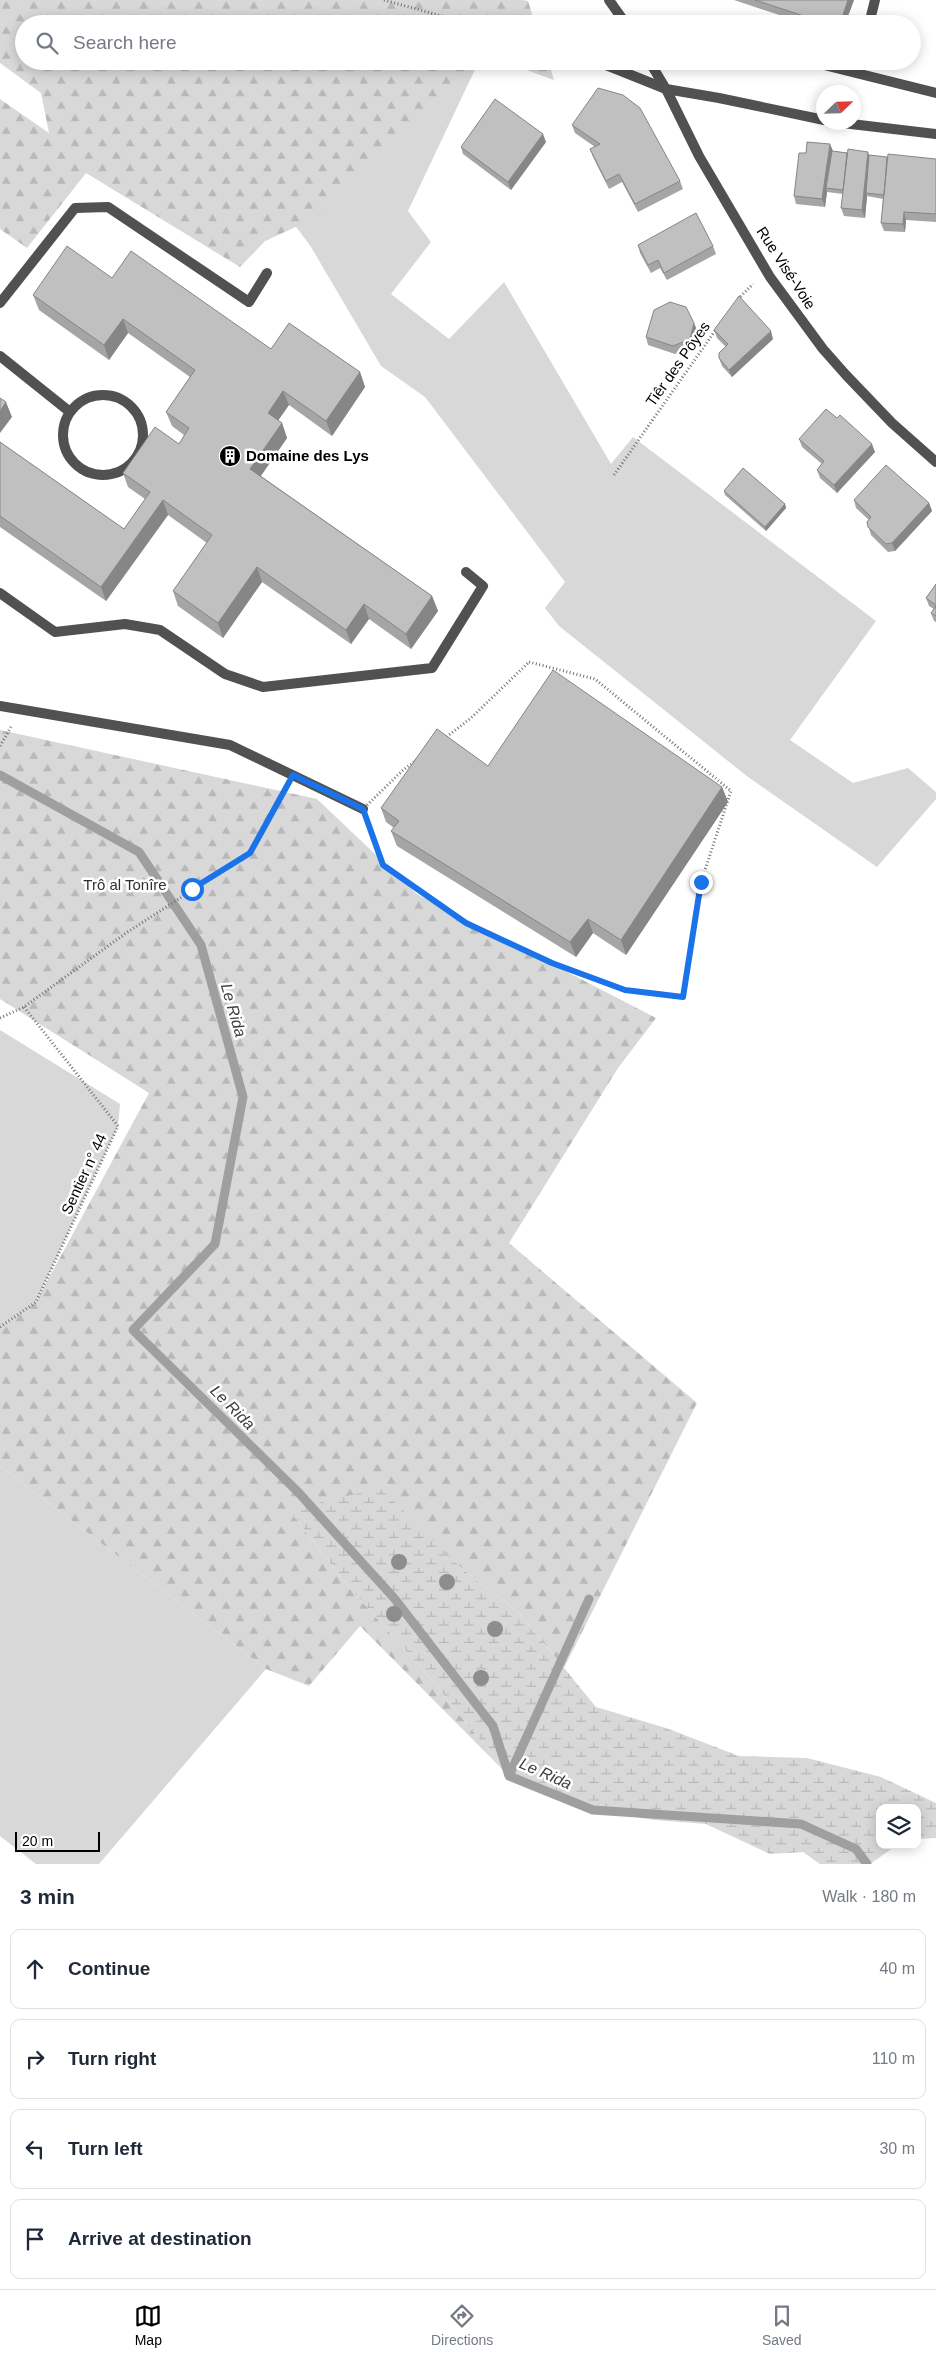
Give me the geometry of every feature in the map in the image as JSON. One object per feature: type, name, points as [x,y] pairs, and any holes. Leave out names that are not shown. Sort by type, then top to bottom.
[{"type":"street","points":[[609,0],[620,15]]},
{"type":"street","points":[[871,15],[875,0]]},
{"type":"street","points":[[618,70],[666,89],[816,118]]},
{"type":"street","name":"Rue Visé-Voie","points":[[654,70],[666,89],[699,156],[767,272],[823,348],[846,375],[892,423],[936,462]]},
{"type":"street","points":[[843,70],[936,93]]},
{"type":"street","points":[[861,125],[936,134]]},
{"type":"street","points":[[0,302],[75,208],[108,207],[249,302],[267,273]]},
{"type":"street","points":[[0,356],[70,412]]},
{"type":"street","points":[[102,395],[115,397],[126,402],[135,412],[141,423],[142,436],[140,448],[134,460],[125,468],[113,474],[94,474],[76,466],[64,446],[64,423],[70,412],[84,400],[102,395]]},
{"type":"street","points":[[0,593],[55,632],[125,624],[160,630],[225,674],[263,687],[432,668],[483,586],[466,572]]},
{"type":"street","points":[[0,706],[230,745],[363,809]]},
{"type":"path","points":[[384,0],[438,15]]},
{"type":"path","points":[[735,303],[740,295],[767,272]]},
{"type":"path","name":"Tiêr des Pôyes","points":[[614,476],[718,326]]},
{"type":"path","points":[[528,662],[596,679],[731,791],[701,882],[683,997],[625,990],[552,963],[466,923],[383,865],[363,809],[402,771],[471,718],[528,662]]},
{"type":"path","points":[[0,1018],[24,1007],[126,933],[250,853],[293,775]]},
{"type":"path","name":"Sentier n° 44","points":[[0,1327],[36,1302],[118,1126],[24,1007]]},
{"type":"green space","points":[[0,0],[523,0],[528,1],[532,15],[15,15],[15,70],[466,70],[324,214],[265,241],[240,267],[86,173],[27,248],[0,229],[0,99],[49,133],[41,93],[0,63]]},
{"type":"green space","points":[[181,70],[475,70],[408,211],[431,242],[391,294],[449,339],[504,282],[611,464],[633,437],[876,621],[790,740],[853,783],[908,768],[936,792],[936,799],[877,867],[748,777],[559,626],[545,608],[565,582],[425,397],[381,366],[311,247]]},
{"type":"green space","points":[[526,70],[551,70],[554,80]]},
{"type":"green space","name":"Trô al Tonîre","points":[[0,730],[317,799],[417,894],[656,1018],[618,1068],[509,1243],[697,1403],[564,1668],[519,1613],[459,1566],[289,1510],[347,1585],[425,1672],[509,1776],[360,1626],[309,1686],[266,1669],[0,1466],[0,1327],[36,1302],[149,1093],[0,999]]},
{"type":"green space","points":[[0,1030],[120,1104],[118,1126],[36,1302],[0,1327]]},
{"type":"green space","points":[[0,1466],[266,1669],[99,1864],[36,1864],[0,1836]]},
{"type":"green space","points":[[380,1488],[459,1566],[519,1613],[596,1707],[666,1728],[739,1756],[807,1758],[881,1777],[936,1803],[936,1838],[921,1839],[921,1804],[876,1804],[876,1849],[891,1849],[870,1864],[820,1864],[803,1852],[770,1854],[706,1824],[654,1820],[593,1810],[509,1776],[425,1672],[347,1585],[289,1510]]},
{"type":"building","points":[[755,0],[848,0],[843,15],[801,15]]},
{"type":"building","points":[[598,88],[623,95],[640,108],[680,181],[635,204],[619,174],[606,181],[590,149],[600,144],[572,125]]},
{"type":"building","points":[[495,99],[543,134],[508,182],[461,147]]},
{"type":"building","points":[[807,142],[830,144],[822,199],[794,196],[799,153],[806,153]]},
{"type":"building","points":[[848,149],[868,152],[862,210],[841,208]]},
{"type":"building","points":[[832,151],[847,153],[843,190],[826,188]]},
{"type":"building","points":[[888,154],[936,159],[936,214],[904,212],[903,224],[881,223]]},
{"type":"building","points":[[869,155],[887,157],[884,195],[866,193]]},
{"type":"building","points":[[696,213],[713,246],[664,273],[658,260],[648,265],[638,245]]},
{"type":"building","name":"Domaine des Lys","points":[[67,246],[112,278],[131,251],[271,349],[289,323],[360,372],[326,421],[283,391],[268,413],[282,423],[250,469],[432,596],[406,634],[364,604],[346,630],[257,567],[218,623],[173,591],[212,535],[163,500],[101,587],[0,516],[0,442],[124,529],[150,492],[123,473],[155,427],[179,444],[189,428],[166,412],[195,370],[123,319],[104,345],[33,295]]},
{"type":"building","points":[[739,296],[771,331],[729,370],[719,358],[719,353],[728,344],[714,330]]},
{"type":"building","points":[[670,302],[686,307],[694,323],[690,339],[673,346],[646,337],[654,310]]},
{"type":"building","points":[[0,398],[6,402],[0,411]]},
{"type":"building","points":[[826,409],[837,418],[840,415],[872,444],[834,485],[817,470],[824,461],[799,439]]},
{"type":"building","points":[[886,465],[929,503],[892,543],[886,544],[868,527],[867,522],[871,517],[854,500]]},
{"type":"building","points":[[743,468],[785,504],[765,527],[724,491]]},
{"type":"building","points":[[936,584],[936,605],[926,598]]},
{"type":"building","points":[[936,606],[936,616],[931,613]]},
{"type":"building","points":[[553,670],[722,787],[621,940],[588,919],[570,942],[391,831],[399,821],[381,808],[437,729],[488,766]]},
{"type":"waterway","name":"Le Rida","points":[[0,775],[139,852],[201,945],[243,1097],[215,1244],[133,1330],[298,1492],[394,1598],[493,1726],[509,1776],[593,1810],[801,1824],[856,1849],[867,1864]]},
{"type":"waterway","points":[[509,1776],[589,1599]]},
{"type":"place","name":"Domaine des Lys","points":[[230,456]]},
{"type":"route","points":[[192,889],[250,853],[293,775],[363,809],[383,865],[466,923],[552,963],[625,990],[683,997],[701,882]]}]
